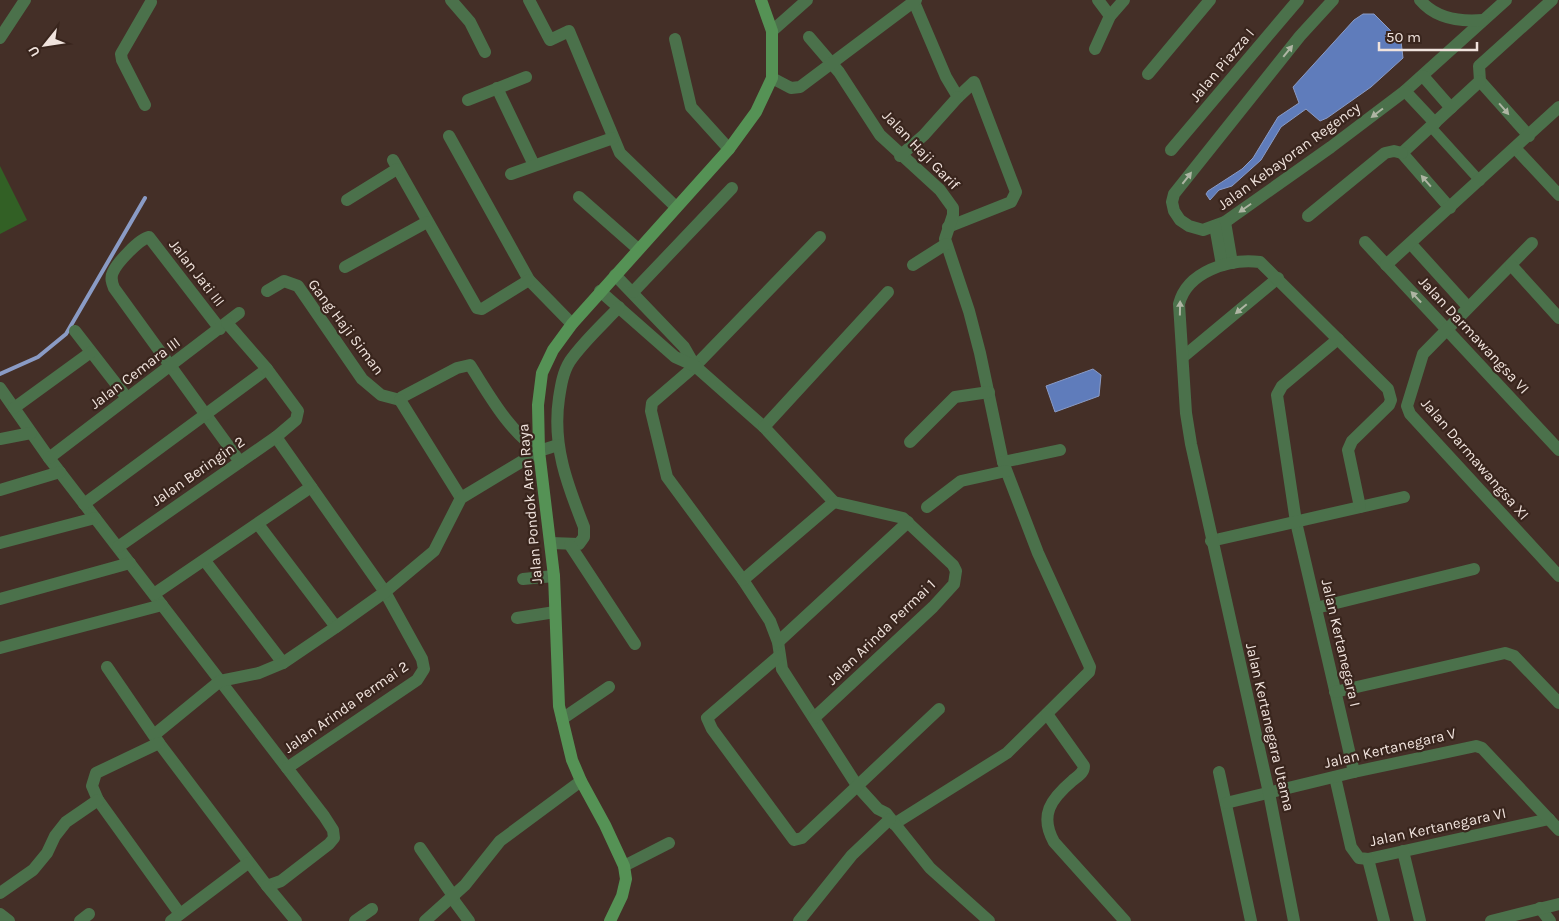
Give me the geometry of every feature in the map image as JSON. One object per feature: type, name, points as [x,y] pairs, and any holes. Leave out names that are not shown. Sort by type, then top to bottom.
[{"type":"main road","name":"Jalan Pondok Aren Raya","points":[[610,921],[622,896],[626,880],[624,866],[606,825],[581,781],[572,760],[562,719],[556,682],[554,576],[539,451],[538,405],[542,373],[553,350],[572,324],[729,149],[756,112],[772,78],[772,31],[761,0]]},
{"type":"street","points":[[0,38],[25,0]]},
{"type":"street","points":[[450,0],[470,22],[485,52]]},
{"type":"street","points":[[530,0],[550,40],[569,31],[620,153],[676,207]]},
{"type":"street","points":[[772,31],[807,0]]},
{"type":"street","points":[[1098,0],[1110,16]]},
{"type":"street","points":[[1095,49],[1110,16],[1124,0]]},
{"type":"street","points":[[1148,74],[1210,0]]},
{"type":"street","name":"Jalan Piazza I","points":[[1171,150],[1298,0]]},
{"type":"street","name":"Jalan Kebayoran Regency","points":[[1333,0],[1300,36],[1174,194],[1172,202],[1174,211],[1180,220],[1197,229],[1220,224],[1331,148],[1405,91],[1506,0]]},
{"type":"street","points":[[1420,0],[1436,13],[1451,19],[1467,22],[1483,20]]},
{"type":"street","points":[[1528,136],[1480,81],[1479,66],[1552,0]]},
{"type":"street","points":[[145,105],[122,60],[122,54],[151,1]]},
{"type":"street","points":[[772,78],[796,88],[915,1],[946,77],[958,97]]},
{"type":"street","name":"Jalan Haji Garif","points":[[809,37],[831,62],[880,135],[900,156],[940,190],[949,202],[954,211],[946,237]]},
{"type":"street","points":[[675,40],[691,107],[729,149]]},
{"type":"street","points":[[1423,76],[1451,108]]},
{"type":"street","points":[[468,100],[526,77]]},
{"type":"street","points":[[1402,154],[1480,81]]},
{"type":"street","points":[[900,156],[924,135],[974,82],[1014,183],[1016,194],[1011,202],[946,237],[913,265]]},
{"type":"street","points":[[497,88],[534,165]]},
{"type":"street","points":[[1405,91],[1480,182]]},
{"type":"street","points":[[1386,265],[1480,182],[1559,107]]},
{"type":"street","points":[[449,136],[529,280],[572,324]]},
{"type":"street","points":[[511,174],[613,138]]},
{"type":"street","points":[[1516,148],[1559,195]]},
{"type":"street","points":[[1308,216],[1385,153],[1394,151],[1402,154],[1450,208]]},
{"type":"street","points":[[347,200],[395,164],[479,309],[529,280]]},
{"type":"street","points":[[633,292],[732,188]]},
{"type":"street","points":[[579,197],[638,249]]},
{"type":"street","points":[[346,268],[427,222]]},
{"type":"street","points":[[1220,224],[1227,264]]},
{"type":"street","name":"Jalan Jati III","points":[[170,366],[114,288],[111,279],[113,272],[143,238],[149,237],[223,326],[267,369],[298,411],[296,420]]},
{"type":"street","points":[[820,237],[694,366],[652,403],[650,412],[657,443],[667,477],[743,580],[770,621],[778,642],[782,669],[858,787],[892,822],[930,868],[989,921]]},
{"type":"street","points":[[799,921],[852,855],[892,822],[1007,753],[1089,672],[1090,667],[1038,553],[1004,466],[989,392],[969,310],[946,237]]},
{"type":"street","name":"Jalan Darmawangsa VI","points":[[1365,242],[1446,329],[1554,436],[1559,450]]},
{"type":"street","points":[[1446,329],[1532,243]]},
{"type":"street","name":"Jalan Darmawangsa VI","points":[[1411,244],[1468,307]]},
{"type":"street","name":"Jalan Kertanegara Utama","points":[[1278,278],[1260,262],[1227,264],[1193,279],[1185,288],[1179,304],[1186,413],[1211,541],[1269,793],[1294,921]]},
{"type":"street","points":[[1511,265],[1559,318]]},
{"type":"street","points":[[615,275],[684,347],[694,366]]},
{"type":"street","points":[[1183,357],[1278,278],[1388,389],[1390,394],[1389,406],[1352,441],[1348,450],[1360,507]]},
{"type":"street","name":"Gang Haji Siman","points":[[266,290],[284,281],[298,286],[362,379],[381,395],[400,400]]},
{"type":"street","points":[[600,291],[675,357],[694,366],[764,427],[834,502],[743,580]]},
{"type":"street","points":[[764,427],[888,292]]},
{"type":"street","points":[[551,543],[579,544],[584,537],[584,527],[562,470],[558,445],[556,413],[561,382],[570,362],[619,307]]},
{"type":"street","name":"Jalan Cemara III","points":[[49,458],[240,313]]},
{"type":"street","name":"Jalan Darmawangsa XI","points":[[1446,329],[1419,361],[1408,410],[1559,576]]},
{"type":"street","points":[[75,331],[127,398]]},
{"type":"street","name":"Jalan Kertanegara I","points":[[1338,339],[1282,386],[1277,395],[1296,522],[1354,772]]},
{"type":"street","points":[[14,408],[91,352]]},
{"type":"street","points":[[461,498],[400,400],[402,397],[456,368],[470,365],[511,426],[524,441],[539,451]]},
{"type":"street","points":[[170,366],[240,462]]},
{"type":"street","points":[[84,504],[267,369]]},
{"type":"street","points":[[910,442],[955,397],[989,392]]},
{"type":"street","name":"Jalan Arinda Permai 2","points":[[2,396],[14,408],[49,458],[333,830],[334,838],[330,844],[282,881],[267,886]]},
{"type":"street","name":"Jalan Beringin 2","points":[[118,547],[276,437],[296,420]]},
{"type":"street","points":[[0,438],[31,432]]},
{"type":"street","name":"Jalan Arinda Permai 2","points":[[276,437],[385,592],[422,659],[424,669],[422,675],[417,680],[287,768]]},
{"type":"street","points":[[248,864],[175,918],[98,800],[92,786],[96,773],[156,739],[220,680],[259,673],[283,662],[336,627],[385,592],[434,550],[461,498],[539,451],[558,445]]},
{"type":"street","points":[[927,507],[961,481],[1060,450]]},
{"type":"street","points":[[0,490],[60,472]]},
{"type":"street","points":[[154,594],[311,487]]},
{"type":"street","points":[[1211,541],[1404,497]]},
{"type":"street","name":"Jalan Arinda Permai 1","points":[[814,718],[933,607],[954,584],[956,571],[953,565],[908,522],[895,515],[834,502]]},
{"type":"street","points":[[0,543],[95,518]]},
{"type":"street","points":[[778,642],[908,522]]},
{"type":"street","points":[[258,524],[336,627]]},
{"type":"street","points":[[570,545],[635,644]]},
{"type":"street","points":[[205,561],[283,662]]},
{"type":"street","points":[[0,599],[130,563]]},
{"type":"street","points":[[1316,608],[1474,569]]},
{"type":"street","points":[[523,579],[554,576]]},
{"type":"street","points":[[0,648],[162,605]]},
{"type":"street","points":[[517,618],[555,612]]},
{"type":"street","points":[[1335,692],[1505,652],[1514,656],[1559,703]]},
{"type":"street","points":[[779,656],[708,715],[708,722],[794,840],[802,838],[939,709]]},
{"type":"street","points":[[107,667],[156,739],[248,864],[296,921]]},
{"type":"street","points":[[562,719],[609,687]]},
{"type":"street","points":[[1047,714],[1084,766],[1082,772],[1052,803],[1046,816],[1048,830],[1054,842],[1125,921]]},
{"type":"street","name":"Jalan Kertanegara V","points":[[1226,803],[1354,772],[1476,746],[1482,748],[1556,825]]},
{"type":"street","points":[[1219,772],[1251,921]]},
{"type":"street","name":"Jalan Kertanegara VI","points":[[1336,777],[1351,847],[1359,858],[1368,859],[1556,825]]},
{"type":"street","points":[[425,921],[453,897],[500,841],[581,781]]},
{"type":"street","points":[[0,893],[33,870],[47,853],[66,822],[98,800]]},
{"type":"street","points":[[624,866],[669,843]]},
{"type":"street","points":[[420,848],[469,921]]},
{"type":"street","points":[[1403,852],[1420,921]]},
{"type":"street","points":[[1368,859],[1384,921]]},
{"type":"street","points":[[1491,921],[1559,904]]},
{"type":"street","points":[[1540,908],[1550,921]]},
{"type":"street","points":[[355,921],[372,910]]},
{"type":"street","points":[[0,914],[9,921]]},
{"type":"green space","points":[[0,166],[27,220],[0,234]]},
{"type":"water","points":[[1363,14],[1374,14],[1401,41],[1403,58],[1371,87],[1327,118],[1320,121],[1306,109],[1281,127],[1261,160],[1232,186],[1219,190],[1210,200],[1206,194],[1208,191],[1242,169],[1253,158],[1278,117],[1299,103],[1293,87],[1354,20]]},
{"type":"water","points":[[1093,369],[1101,375],[1099,396],[1055,412],[1046,386]]},
{"type":"waterway","points":[[0,374],[38,357],[66,334],[145,198]]}]
